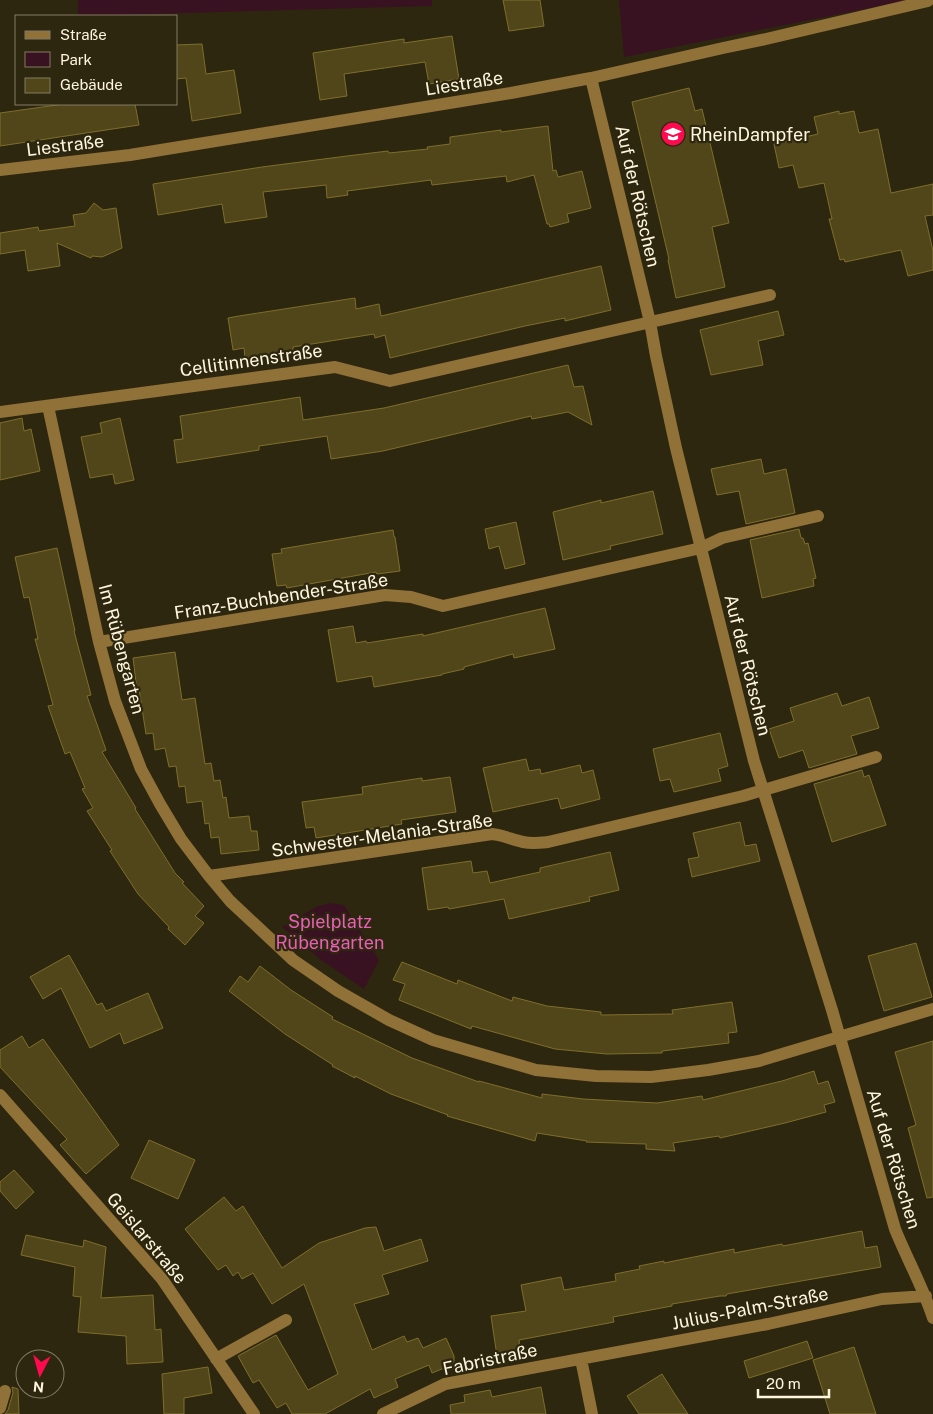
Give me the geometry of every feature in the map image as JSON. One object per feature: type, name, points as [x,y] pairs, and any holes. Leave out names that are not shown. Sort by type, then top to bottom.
[{"type":"street","name":"Liestraße","points":[[0,170],[140,153],[511,93],[591,78],[766,40],[928,1]]},
{"type":"street","name":"Auf der Rötschen","points":[[591,78],[650,322],[676,448],[754,761],[839,1036],[895,1229],[926,1296],[933,1318]]},
{"type":"street","points":[[650,322],[770,295]]},
{"type":"street","name":"Cellitinnenstraße","points":[[0,412],[335,366],[390,381],[650,322]]},
{"type":"street","name":"Im Rübengarten","points":[[48,406],[99,642],[115,701],[141,769],[181,840],[209,876],[230,901],[293,960],[338,991],[389,1020],[433,1040],[536,1070],[596,1076],[651,1077],[759,1061],[839,1036]]},
{"type":"street","points":[[701,548],[722,538],[818,516]]},
{"type":"street","name":"Franz-Buchbender-Straße","points":[[99,642],[385,595],[411,597],[443,606],[701,548]]},
{"type":"street","points":[[764,790],[876,757]]},
{"type":"street","name":"Schwester-Melania-Straße","points":[[209,876],[492,834],[533,844],[548,842],[764,790]]},
{"type":"street","points":[[839,1036],[933,1009]]},
{"type":"street","name":"Geislarstraße","points":[[0,1095],[162,1279],[254,1414]]},
{"type":"street","name":"Julius-Palm-Straße","points":[[581,1359],[768,1324],[882,1299],[926,1296]]},
{"type":"street","points":[[216,1359],[286,1320]]},
{"type":"street","points":[[581,1359],[592,1414]]},
{"type":"street","name":"Fabristraße","points":[[383,1414],[445,1384],[581,1359]]},
{"type":"street","points":[[0,1408],[5,1391]]},
{"type":"green space","points":[[78,0],[432,0],[432,6],[78,15]]},
{"type":"green space","points":[[619,0],[910,0],[624,57]]},
{"type":"green space","name":"Spielplatz Rübengarten","points":[[330,903],[344,905],[379,960],[364,989],[321,960],[282,927],[316,907]]},
{"type":"building","points":[[503,0],[540,0],[544,26],[509,31]]},
{"type":"building","points":[[452,36],[459,79],[429,84],[425,62],[344,74],[347,96],[320,100],[313,53],[404,39],[404,43]]},
{"type":"building","points":[[202,44],[206,74],[234,70],[241,113],[192,121],[186,78],[178,79],[178,45]]},
{"type":"building","points":[[689,88],[695,111],[702,109],[729,223],[712,227],[725,287],[676,298],[669,259],[632,102]]},
{"type":"building","points":[[57,105],[135,105],[139,125],[0,146],[0,113]]},
{"type":"building","points":[[839,111],[839,114],[854,111],[859,133],[878,129],[891,193],[933,184],[933,215],[925,216],[933,251],[933,270],[908,276],[901,250],[845,262],[844,259],[840,260],[829,219],[832,219],[824,183],[799,188],[793,165],[779,168],[774,144],[818,134],[814,117]]},
{"type":"building","points":[[548,126],[553,171],[556,170],[558,177],[582,171],[591,208],[567,214],[569,222],[550,227],[547,224],[534,175],[507,182],[506,176],[432,185],[431,180],[347,191],[348,195],[327,198],[326,185],[263,192],[267,217],[225,223],[222,204],[158,215],[153,184],[347,156],[428,149],[427,147],[450,144],[450,137]]},
{"type":"building","points":[[94,203],[103,210],[116,208],[122,248],[102,257],[92,256],[91,258],[57,243],[60,266],[28,271],[25,250],[0,254],[0,233],[38,227],[39,231],[75,226],[73,215],[86,213]]},
{"type":"building","points":[[601,266],[611,310],[565,321],[565,318],[525,326],[390,358],[385,335],[375,338],[374,334],[293,347],[293,351],[245,358],[244,348],[233,350],[228,318],[355,298],[356,309],[379,304],[381,316]]},
{"type":"building","points":[[778,311],[784,335],[758,341],[763,365],[711,375],[700,330]]},
{"type":"building","points":[[568,365],[574,387],[583,386],[592,425],[568,412],[532,419],[531,416],[383,451],[331,459],[327,436],[259,446],[259,450],[177,463],[174,440],[183,439],[180,416],[300,397],[303,420],[384,408]]},
{"type":"building","points":[[22,418],[24,431],[31,429],[40,471],[0,480],[0,423]]},
{"type":"building","points":[[120,418],[134,480],[115,484],[113,474],[90,478],[81,437],[102,433],[100,423]]},
{"type":"building","points":[[761,459],[764,474],[786,469],[795,513],[746,524],[739,491],[717,495],[711,469]]},
{"type":"building","points":[[653,491],[663,534],[610,546],[611,549],[563,560],[553,512],[601,500],[601,503]]},
{"type":"building","points":[[516,522],[525,564],[505,569],[499,546],[489,549],[485,529]]},
{"type":"building","points":[[799,529],[801,538],[803,538],[805,544],[808,543],[816,578],[813,579],[814,586],[762,598],[750,540]]},
{"type":"building","points":[[393,530],[400,571],[377,574],[376,572],[287,588],[286,585],[277,586],[272,554],[282,553],[281,549]]},
{"type":"building","points":[[57,548],[74,631],[91,695],[87,696],[106,750],[102,752],[175,873],[204,906],[195,916],[204,923],[185,945],[168,929],[169,927],[138,894],[87,811],[93,808],[82,789],[85,788],[70,752],[65,754],[48,706],[53,705],[35,639],[38,639],[29,597],[24,598],[15,557]]},
{"type":"building","points":[[545,608],[555,649],[514,658],[513,654],[442,675],[374,687],[372,676],[337,682],[328,630],[353,626],[356,643],[366,641],[367,643],[423,634],[423,636]]},
{"type":"building","points":[[175,652],[182,700],[195,698],[205,764],[211,763],[214,781],[220,780],[223,798],[226,797],[229,818],[249,816],[251,831],[257,831],[259,850],[221,854],[219,837],[211,838],[209,823],[205,824],[202,801],[187,803],[185,786],[179,787],[176,766],[169,767],[165,748],[155,750],[153,733],[146,734],[133,658]]},
{"type":"building","points":[[837,693],[842,706],[869,697],[879,728],[851,736],[857,754],[809,768],[803,750],[779,758],[769,729],[794,721],[790,708]]},
{"type":"building","points":[[720,733],[728,766],[718,769],[721,781],[674,792],[670,779],[660,781],[653,749]]},
{"type":"building","points":[[526,759],[529,771],[540,769],[541,774],[580,765],[582,773],[593,770],[600,799],[561,809],[558,798],[493,812],[483,768]]},
{"type":"building","points":[[862,770],[864,777],[869,775],[886,825],[832,842],[814,784]]},
{"type":"building","points":[[450,777],[456,812],[401,820],[402,824],[316,838],[314,827],[306,828],[302,802],[363,794],[362,787],[422,778],[422,781]]},
{"type":"building","points":[[740,822],[745,846],[756,844],[760,861],[692,877],[688,859],[699,857],[693,833]]},
{"type":"building","points":[[610,852],[619,890],[589,897],[590,901],[509,919],[504,899],[449,909],[448,907],[428,910],[422,868],[471,861],[473,873],[487,871],[490,883],[540,872],[540,868]]},
{"type":"building","points":[[916,943],[932,997],[884,1011],[868,956]]},
{"type":"building","points":[[69,955],[97,1005],[102,1003],[106,1011],[148,993],[163,1028],[124,1044],[120,1033],[90,1048],[61,988],[43,999],[30,977]]},
{"type":"building","points":[[402,962],[457,984],[458,980],[512,1001],[513,997],[547,1006],[601,1012],[601,1015],[673,1014],[672,1010],[732,1002],[737,1032],[728,1033],[729,1043],[662,1051],[662,1053],[607,1054],[555,1049],[472,1026],[471,1029],[399,1000],[405,984],[393,980]]},
{"type":"building","points":[[260,966],[291,990],[333,1017],[332,1019],[412,1058],[479,1082],[542,1098],[542,1094],[583,1099],[657,1103],[702,1096],[703,1100],[782,1081],[814,1071],[818,1084],[828,1081],[835,1102],[824,1105],[826,1112],[785,1123],[720,1138],[719,1136],[673,1143],[675,1151],[646,1149],[646,1144],[586,1142],[537,1133],[535,1141],[447,1116],[391,1094],[332,1066],[285,1034],[229,991],[240,976],[248,982]]},
{"type":"building","points":[[22,1036],[29,1048],[43,1039],[119,1145],[86,1174],[60,1145],[67,1139],[0,1067],[0,1050]]},
{"type":"building","points":[[933,1041],[933,1197],[927,1198],[908,1128],[916,1125],[895,1052]]},
{"type":"building","points":[[149,1140],[195,1160],[178,1199],[131,1178]]},
{"type":"building","points":[[14,1170],[34,1192],[16,1209],[0,1191],[0,1182]]},
{"type":"building","points":[[224,1197],[236,1211],[243,1206],[282,1268],[319,1243],[365,1228],[376,1227],[384,1251],[421,1239],[428,1261],[382,1275],[389,1294],[354,1304],[372,1350],[404,1336],[407,1342],[418,1338],[423,1348],[446,1338],[454,1356],[454,1364],[432,1373],[429,1365],[395,1379],[398,1387],[374,1398],[370,1389],[325,1414],[292,1414],[286,1403],[277,1408],[259,1380],[253,1383],[238,1356],[276,1335],[308,1390],[338,1374],[304,1284],[272,1304],[253,1273],[242,1279],[238,1272],[233,1276],[226,1265],[218,1270],[185,1229]]},
{"type":"building","points":[[862,1231],[865,1248],[877,1246],[881,1267],[727,1294],[726,1296],[672,1304],[672,1306],[613,1317],[614,1322],[519,1340],[520,1351],[497,1356],[491,1316],[526,1311],[521,1285],[561,1277],[564,1290],[616,1281],[615,1274],[640,1269],[639,1266],[664,1261],[664,1263],[734,1249],[734,1253],[782,1244],[783,1246]]},
{"type":"building","points":[[26,1235],[83,1247],[84,1240],[106,1247],[101,1298],[153,1295],[155,1330],[161,1329],[163,1362],[127,1364],[126,1336],[78,1332],[81,1297],[73,1296],[75,1267],[21,1255]]},
{"type":"building","points":[[807,1341],[813,1358],[749,1378],[744,1361]]},
{"type":"building","points":[[854,1347],[876,1414],[830,1414],[813,1360]]},
{"type":"building","points":[[208,1367],[212,1393],[184,1398],[184,1414],[164,1414],[162,1374]]},
{"type":"building","points":[[662,1374],[688,1414],[639,1414],[627,1396]]},
{"type":"building","points":[[12,1387],[15,1388],[15,1399],[18,1399],[19,1414],[5,1414],[8,1410],[13,1393]]},
{"type":"building","points":[[541,1387],[546,1414],[451,1414],[450,1405],[465,1402],[464,1395],[490,1390],[492,1397]]},
{"type":"place","name":"RheinDampfer","points":[[673,134]]}]
